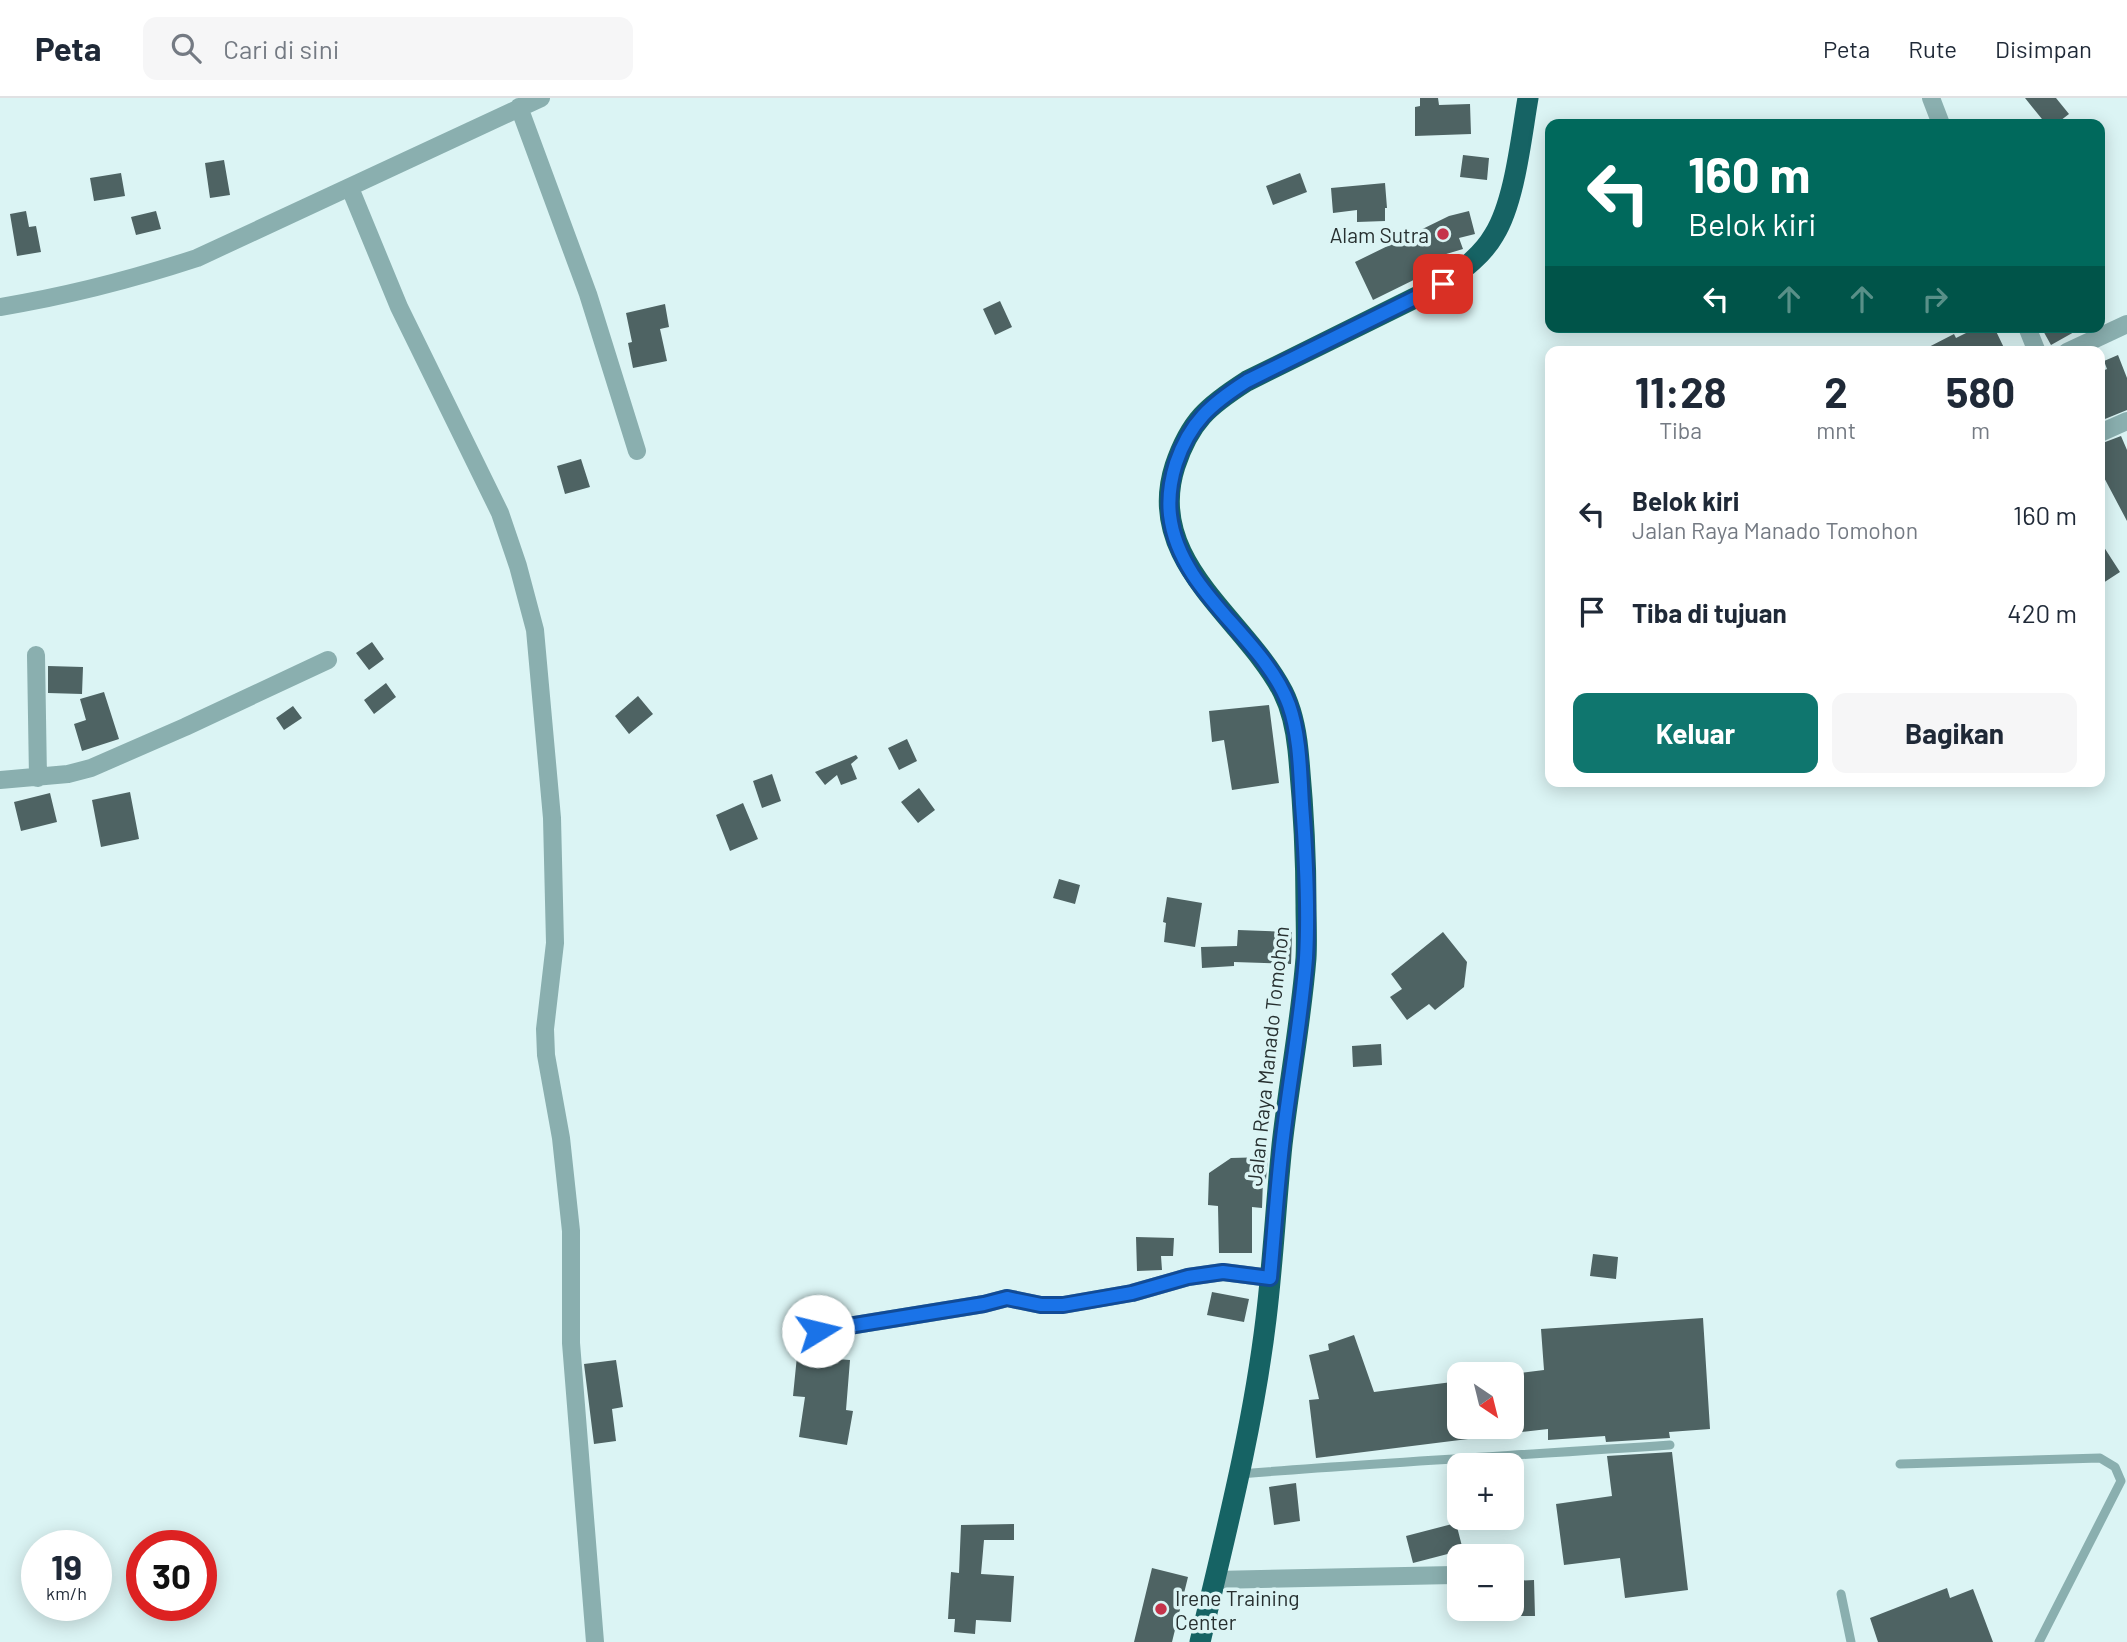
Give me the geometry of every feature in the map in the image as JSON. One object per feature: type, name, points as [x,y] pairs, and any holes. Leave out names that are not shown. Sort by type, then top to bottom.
[{"type":"highway","name":"Jalan Raya Manado Tomohon","points":[[1200,1642],[1246,1444],[1266,1320],[1282,1147],[1306,956],[1306,853],[1297,740],[1289,706],[1276,680],[1193,574],[1180,552],[1170,514],[1171,480],[1183,443],[1192,427],[1209,408],[1230,392],[1247,381],[1443,284],[1482,251],[1501,222],[1515,173],[1528,98]]},
{"type":"street","points":[[0,307],[40,300],[190,261],[541,98]]},
{"type":"street","points":[[1931,98],[1939,119]]},
{"type":"street","points":[[519,107],[588,294],[637,451]]},
{"type":"street","points":[[349,188],[400,307],[500,513],[519,566],[536,630],[552,818],[555,943],[545,1029],[546,1055],[561,1138],[571,1231],[571,1343],[596,1642]]},
{"type":"street","points":[[2080,346],[2127,324]]},
{"type":"street","points":[[2105,431],[2127,421]]},
{"type":"street","points":[[36,656],[38,778]]},
{"type":"street","points":[[0,780],[68,774],[115,759],[328,660]]},
{"type":"street","points":[[818,1331],[1007,1298],[1041,1305],[1063,1305],[1132,1293],[1188,1277],[1223,1272],[1270,1278]]},
{"type":"street","points":[[1214,1580],[1447,1574]]},
{"type":"lane","points":[[1238,1474],[1364,1463],[1502,1457],[1670,1445]]},
{"type":"lane","points":[[1900,1464],[2100,1458],[2115,1467],[2121,1481],[2039,1642]]},
{"type":"lane","points":[[1841,1594],[1851,1642]]},
{"type":"building","points":[[1420,98],[1438,98],[1439,105],[1470,104],[1471,134],[1415,136],[1415,107],[1420,106]]},
{"type":"building","points":[[2025,98],[2056,98],[2069,114],[2062,119],[2042,119]]},
{"type":"building","points":[[1463,155],[1489,158],[1487,180],[1460,177]]},
{"type":"building","points":[[224,160],[230,195],[210,198],[205,163]]},
{"type":"building","points":[[121,173],[125,196],[94,201],[90,178]]},
{"type":"building","points":[[1300,173],[1307,192],[1273,205],[1266,186]]},
{"type":"building","points":[[1385,183],[1385,221],[1357,222],[1357,210],[1333,213],[1331,188]]},
{"type":"building","points":[[26,211],[29,227],[36,226],[41,252],[17,256],[10,214]]},
{"type":"building","points":[[156,211],[161,229],[136,235],[131,217]]},
{"type":"building","points":[[1469,211],[1475,234],[1459,238],[1463,249],[1433,258],[1438,268],[1373,300],[1355,262],[1449,216]]},
{"type":"building","points":[[1000,301],[1012,327],[995,335],[983,309]]},
{"type":"building","points":[[665,304],[669,327],[660,329],[667,361],[633,368],[628,343],[632,342],[626,313]]},
{"type":"building","points":[[1966,333],[1997,333],[2003,346],[1931,346],[1954,334],[1956,338]]},
{"type":"building","points":[[2044,333],[2072,333],[2051,345]]},
{"type":"building","points":[[2118,355],[2127,378],[2127,410],[2105,419],[2107,369],[2105,361]]},
{"type":"building","points":[[2121,436],[2127,450],[2127,521],[2105,479],[2105,442]]},
{"type":"building","points":[[581,459],[590,487],[565,494],[557,466]]},
{"type":"building","points":[[2105,549],[2120,572],[2105,582]]},
{"type":"building","points":[[372,642],[384,659],[369,670],[356,653]]},
{"type":"building","points":[[48,666],[83,667],[82,694],[48,693]]},
{"type":"building","points":[[386,683],[396,697],[374,714],[364,700]]},
{"type":"building","points":[[104,692],[119,739],[82,751],[74,724],[86,720],[80,699]]},
{"type":"building","points":[[638,696],[653,714],[629,734],[615,716]]},
{"type":"building","points":[[1269,705],[1279,783],[1232,790],[1224,740],[1212,742],[1209,711]]},
{"type":"building","points":[[293,706],[302,718],[284,730],[276,718]]},
{"type":"building","points":[[907,739],[917,761],[899,770],[888,748]]},
{"type":"building","points":[[856,755],[858,758],[851,764],[857,779],[841,785],[837,775],[825,785],[815,772]]},
{"type":"building","points":[[772,774],[781,801],[762,808],[753,781]]},
{"type":"building","points":[[919,788],[935,810],[918,823],[901,802]]},
{"type":"building","points":[[130,792],[139,839],[101,847],[92,800]]},
{"type":"building","points":[[50,793],[57,822],[21,831],[14,802]]},
{"type":"building","points":[[743,803],[758,839],[730,851],[716,815]]},
{"type":"building","points":[[1059,879],[1080,885],[1075,904],[1053,898]]},
{"type":"building","points":[[1167,897],[1202,903],[1195,947],[1164,942],[1166,923],[1163,922]]},
{"type":"building","points":[[1238,930],[1292,932],[1291,964],[1234,962],[1234,966],[1202,968],[1201,947],[1237,946]]},
{"type":"building","points":[[1443,932],[1467,962],[1464,987],[1435,1010],[1429,1004],[1407,1020],[1390,997],[1402,989],[1391,974]]},
{"type":"building","points":[[1381,1044],[1382,1065],[1353,1067],[1352,1046]]},
{"type":"building","points":[[1268,1157],[1266,1179],[1263,1179],[1262,1208],[1252,1207],[1252,1253],[1219,1253],[1218,1206],[1208,1205],[1209,1173],[1231,1158]]},
{"type":"building","points":[[1136,1237],[1174,1238],[1173,1256],[1161,1256],[1162,1270],[1137,1271]]},
{"type":"building","points":[[1593,1254],[1618,1257],[1616,1279],[1590,1276]]},
{"type":"building","points":[[1212,1292],[1249,1299],[1244,1322],[1207,1315]]},
{"type":"building","points":[[1703,1318],[1710,1429],[1669,1432],[1670,1438],[1606,1442],[1605,1436],[1548,1440],[1548,1429],[1524,1432],[1524,1372],[1544,1370],[1541,1329]]},
{"type":"building","points":[[1354,1335],[1374,1392],[1447,1383],[1447,1439],[1468,1439],[1316,1458],[1309,1400],[1319,1399],[1309,1355],[1329,1350],[1328,1344]]},
{"type":"building","points":[[797,1356],[850,1360],[846,1410],[853,1411],[847,1445],[799,1437],[805,1397],[793,1396]]},
{"type":"building","points":[[616,1360],[623,1407],[612,1409],[616,1441],[594,1444],[584,1364]]},
{"type":"building","points":[[1672,1452],[1688,1590],[1625,1598],[1620,1558],[1564,1565],[1556,1504],[1612,1496],[1607,1456]]},
{"type":"building","points":[[1296,1483],[1300,1521],[1274,1525],[1269,1487]]},
{"type":"building","points":[[1014,1524],[1014,1540],[984,1540],[981,1574],[1014,1576],[1011,1622],[976,1620],[975,1634],[954,1632],[955,1619],[948,1619],[951,1572],[959,1573],[961,1525]]},
{"type":"building","points":[[1447,1525],[1447,1530],[1458,1530],[1461,1544],[1447,1544],[1447,1554],[1413,1563],[1406,1536]]},
{"type":"building","name":"Irene Training Center","points":[[1152,1568],[1188,1577],[1172,1642],[1134,1642]]},
{"type":"building","points":[[1524,1580],[1534,1580],[1535,1616],[1524,1616]]},
{"type":"building","points":[[1947,1588],[1950,1598],[1973,1589],[1993,1642],[1878,1642],[1870,1618]]},
{"type":"place","name":"Alam Sutra","points":[[1443,234]]},
{"type":"place","name":"Irene Training Center","points":[[1161,1609]]},
{"type":"route","points":[[818,1331],[1007,1298],[1041,1305],[1063,1305],[1132,1293],[1188,1277],[1223,1272],[1270,1278],[1282,1147],[1306,956],[1306,853],[1295,727],[1282,690],[1269,669],[1224,615],[1180,552],[1170,514],[1171,480],[1183,443],[1192,427],[1209,408],[1230,392],[1247,381],[1443,284]]}]
